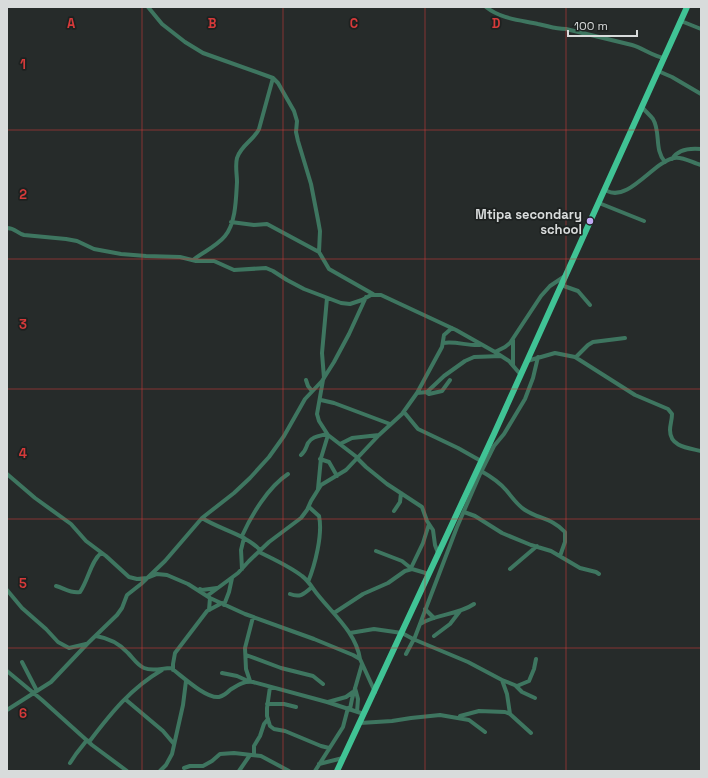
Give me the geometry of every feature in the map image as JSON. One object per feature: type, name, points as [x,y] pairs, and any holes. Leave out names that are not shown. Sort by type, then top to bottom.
[{"type":"main road","points":[[337,771],[521,375],[687,7]]},
{"type":"street","points":[[148,7],[162,24],[202,53],[273,78],[278,83],[294,111],[296,132],[311,184],[320,231],[319,252]]},
{"type":"street","points":[[486,7],[505,17],[555,29],[566,29],[632,45],[653,55],[664,58]]},
{"type":"street","points":[[681,21],[701,29]]},
{"type":"street","points":[[658,71],[672,77],[701,94]]},
{"type":"street","points":[[193,260],[225,236],[232,222],[237,181],[235,166],[237,156],[241,148],[258,132],[273,78]]},
{"type":"street","points":[[642,108],[653,119],[656,127],[659,154],[665,162]]},
{"type":"street","points":[[672,159],[678,152],[687,149],[701,149]]},
{"type":"street","points":[[605,188],[607,191],[614,194],[625,191],[665,162],[672,159],[681,159],[701,165]]},
{"type":"street","points":[[598,203],[644,221]]},
{"type":"street","points":[[232,222],[254,225],[266,224],[319,252],[329,269],[374,294],[394,300],[481,344],[509,360],[521,375]]},
{"type":"street","points":[[7,228],[14,229],[18,233],[24,235],[66,239],[84,244],[94,249],[121,254],[180,257],[193,260],[214,261],[234,270],[266,268],[287,280],[341,303],[350,304],[374,294]]},
{"type":"street","points":[[495,352],[505,347],[513,340],[541,296],[550,286],[566,275]]},
{"type":"street","points":[[561,285],[578,291],[590,305]]},
{"type":"street","points":[[7,710],[51,682],[120,611],[128,595],[165,561],[202,518],[234,493],[269,457],[281,441],[305,399],[323,379],[342,348],[366,297]]},
{"type":"street","points":[[327,298],[322,353],[323,379],[318,417],[327,435],[358,458],[366,467],[422,507],[433,530],[435,545],[438,553]]},
{"type":"street","points":[[209,610],[209,597],[242,569],[269,542],[301,518],[309,507],[318,489],[325,482],[346,470],[390,424],[404,412],[417,393],[442,347],[444,335],[452,328]]},
{"type":"street","points":[[576,357],[593,342],[625,338]]},
{"type":"street","points":[[513,340],[513,365]]},
{"type":"street","points":[[443,343],[456,342],[471,345],[481,344]]},
{"type":"street","points":[[527,361],[555,353],[576,357],[635,394],[668,409],[672,414],[670,430],[673,442],[677,445],[701,451]]},
{"type":"street","points":[[425,392],[444,376],[474,357],[502,356]]},
{"type":"street","points":[[406,654],[482,471],[494,446],[512,421],[525,399],[533,378],[538,357]]},
{"type":"street","points":[[306,380],[312,391]]},
{"type":"street","points":[[417,393],[425,392],[429,394],[442,391],[450,380]]},
{"type":"street","points":[[321,400],[334,403],[390,424]]},
{"type":"street","points":[[404,412],[418,429],[481,461]]},
{"type":"street","points":[[301,455],[306,450],[310,440],[327,435]]},
{"type":"street","points":[[318,489],[320,459],[327,435]]},
{"type":"street","points":[[340,444],[352,438],[379,435]]},
{"type":"street","points":[[320,459],[328,462],[337,476]]},
{"type":"street","points":[[482,471],[491,476],[505,488],[516,503],[524,509],[548,519],[560,526],[565,532],[565,542],[560,556]]},
{"type":"street","points":[[7,474],[35,498],[71,524],[86,541],[128,577],[134,579],[147,578],[157,574],[167,575],[202,590],[218,588]]},
{"type":"street","points":[[242,569],[241,550],[243,537],[253,513],[272,489],[288,474]]},
{"type":"street","points":[[394,511],[400,502],[402,493]]},
{"type":"street","points":[[308,582],[312,572],[321,528],[319,516],[309,507]]},
{"type":"street","points":[[464,512],[480,519],[502,533],[551,551],[580,568],[599,574]]},
{"type":"street","points":[[202,518],[222,529],[243,537],[251,542],[260,551],[304,577],[350,633],[375,692]]},
{"type":"street","points":[[334,613],[363,594],[388,583],[411,568],[423,543],[429,524]]},
{"type":"street","points":[[510,570],[537,546]]},
{"type":"street","points":[[376,550],[395,557],[411,568],[428,574]]},
{"type":"street","points":[[56,586],[77,593],[80,592],[101,553]]},
{"type":"street","points":[[174,670],[173,664],[175,653],[209,610],[223,604],[229,592],[232,578]]},
{"type":"street","points":[[194,587],[223,604],[253,617],[314,639],[361,661]]},
{"type":"street","points":[[290,594],[296,596],[303,595],[312,587]]},
{"type":"street","points":[[7,590],[22,608],[46,629],[58,642],[70,648],[87,644]]},
{"type":"street","points":[[419,625],[434,618],[460,611],[474,604]]},
{"type":"street","points":[[425,609],[434,618]]},
{"type":"street","points":[[434,636],[450,624],[460,611]]},
{"type":"street","points":[[249,681],[245,663],[245,648],[253,617]]},
{"type":"street","points":[[350,633],[374,629],[402,633],[468,662],[502,680],[519,686],[529,681],[536,659]]},
{"type":"street","points":[[96,636],[103,637],[118,645],[142,667],[149,669],[169,668],[174,670],[186,681],[211,696],[215,697],[223,695],[235,686],[249,681]]},
{"type":"street","points":[[246,655],[280,668],[313,676],[323,684]]},
{"type":"street","points":[[315,771],[343,727],[361,661]]},
{"type":"street","points":[[22,662],[35,692]]},
{"type":"street","points":[[70,763],[114,709],[140,684],[163,669]]},
{"type":"street","points":[[7,671],[35,692],[88,741],[127,771]]},
{"type":"street","points":[[222,673],[237,676],[249,681],[327,702],[364,714]]},
{"type":"street","points":[[502,680],[508,694],[510,714]]},
{"type":"street","points":[[160,771],[170,759],[183,705],[186,681]]},
{"type":"street","points":[[516,685],[522,692],[535,698]]},
{"type":"street","points":[[270,687],[267,704],[270,726],[274,729],[285,731],[329,748]]},
{"type":"street","points":[[327,702],[346,696],[354,690]]},
{"type":"street","points":[[354,690],[358,699],[357,712]]},
{"type":"street","points":[[125,699],[163,732],[174,744]]},
{"type":"street","points":[[267,704],[284,704],[296,707]]},
{"type":"street","points":[[457,717],[479,712],[505,712],[510,714],[531,733]]},
{"type":"street","points":[[360,723],[392,721],[425,716],[457,717],[469,720],[486,732]]},
{"type":"street","points":[[239,771],[252,755],[254,746],[260,736],[264,724],[268,719]]},
{"type":"street","points":[[184,768],[190,766],[203,766],[220,754],[234,753],[265,758],[289,771]]},
{"type":"street","points":[[319,764],[344,758]]},
{"type":"place","name":"Mtipa secondary school","points":[[590,221]]}]
